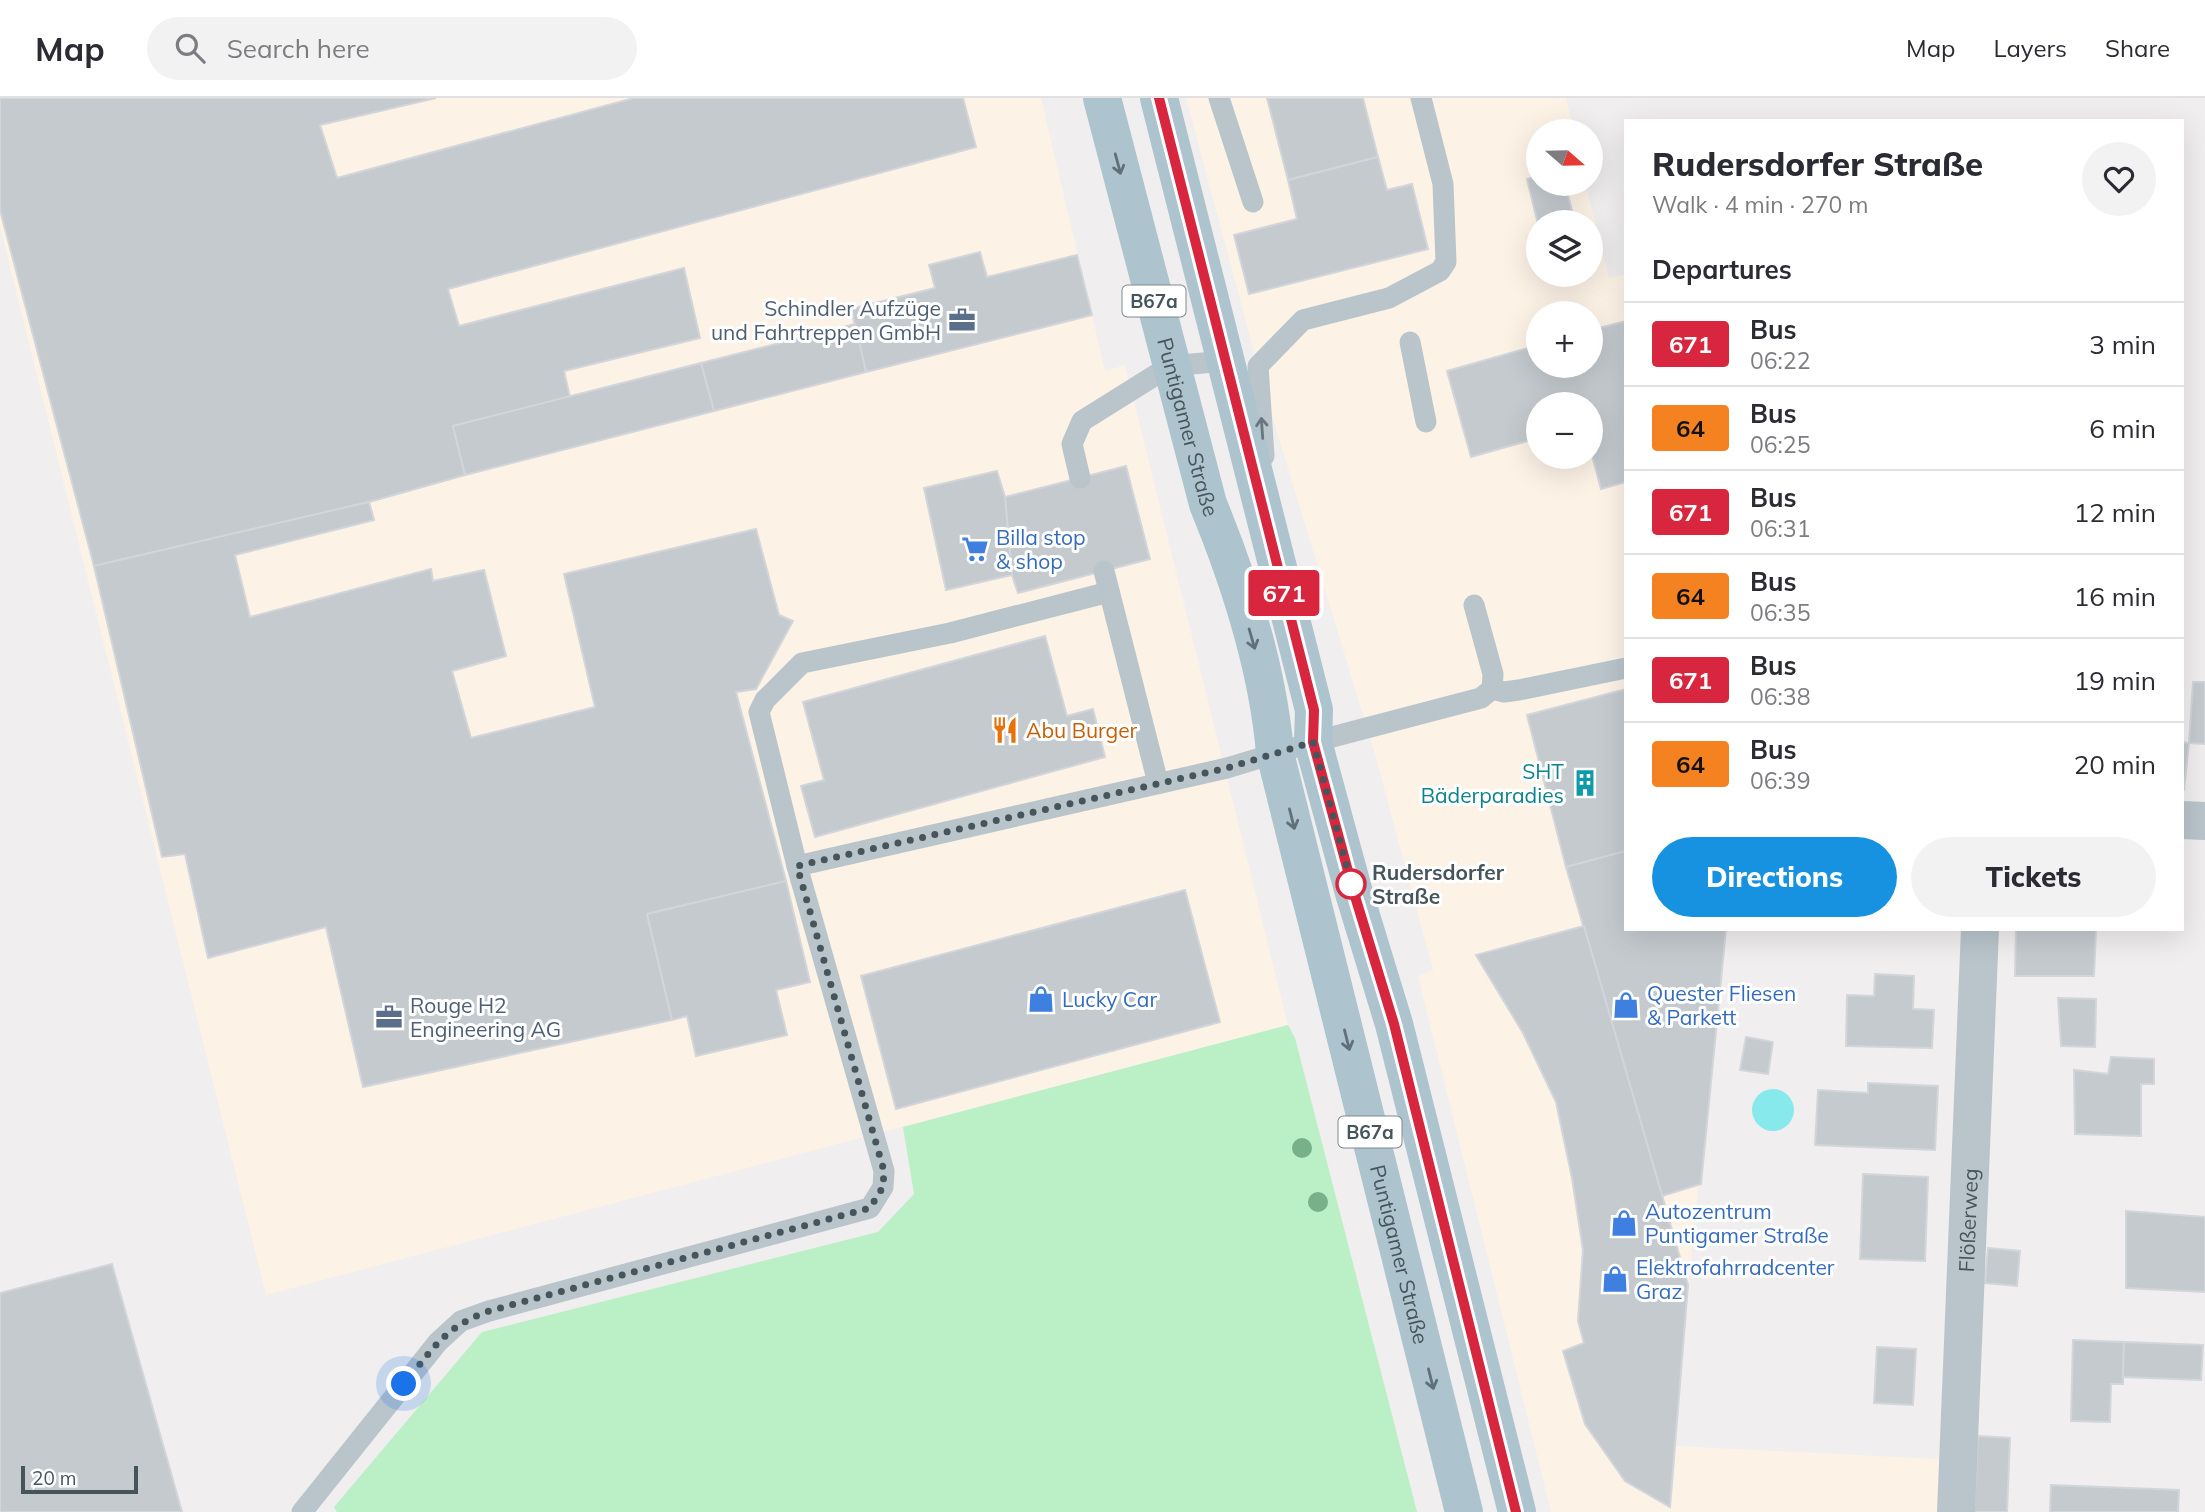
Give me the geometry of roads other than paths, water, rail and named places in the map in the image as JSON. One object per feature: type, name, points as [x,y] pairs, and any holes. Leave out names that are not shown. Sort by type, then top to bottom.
[{"type":"main road","name":"Puntigamer Straße","points":[[1102,98],[1156,375],[1227,552],[1271,708],[1275,752],[1464,1512]]},
{"type":"main road","name":"B67a","points":[[1159,98],[1241,364],[1271,545],[1314,710],[1313,742],[1354,893],[1394,1024],[1517,1512]]},
{"type":"street","points":[[2184,820],[2205,821]]},
{"type":"street","name":"Flößerweg","points":[[1956,1512],[1980,931]]},
{"type":"lane","points":[[1219,98],[1253,202]]},
{"type":"lane","points":[[1156,375],[1241,364],[1303,320],[1389,298],[1440,271],[1447,255],[1443,184],[1421,98]]},
{"type":"lane","points":[[1410,342],[1426,422]]},
{"type":"lane","name":"Puntigamer Straße","points":[[1080,478],[1072,444],[1082,421],[1156,375]]},
{"type":"lane","points":[[302,1512],[438,1342],[461,1321],[489,1311],[870,1208],[879,1197],[884,1171],[797,866],[759,712],[765,700],[802,663],[950,633],[1107,581],[1158,783]]},
{"type":"lane","points":[[797,866],[1227,768],[1275,752],[1481,698],[1492,689],[1493,674],[1474,605]]},
{"type":"lane","points":[[1492,689],[1504,692],[1519,690],[1624,668]]},
{"type":"water","points":[[1773,1089],[1788,1095],[1794,1110],[1788,1125],[1773,1131],[1758,1125],[1752,1110],[1758,1095]]},
{"type":"place","name":"Schindler Aufzüge und Fahrtreppen GmbH","points":[[962,320]]},
{"type":"place","name":"Billa stop & shop","points":[[975,549]]},
{"type":"place","name":"Abu Burger","points":[[1005,730]]},
{"type":"place","name":"SHT Bäderparadies","points":[[1585,783]]},
{"type":"place","name":"Rudersdorfer Straße","points":[[1351,884]]},
{"type":"place","name":"Lucky Car","points":[[1041,999]]},
{"type":"place","name":"Quester Fliesen & Parkett","points":[[1626,1005]]},
{"type":"place","name":"Rouge H2 Engineering AG","points":[[389,1017]]},
{"type":"place","name":"Autozentrum Puntigamer Straße","points":[[1624,1223]]},
{"type":"place","name":"Elektrofahrradcenter Graz","points":[[1615,1279]]}]
